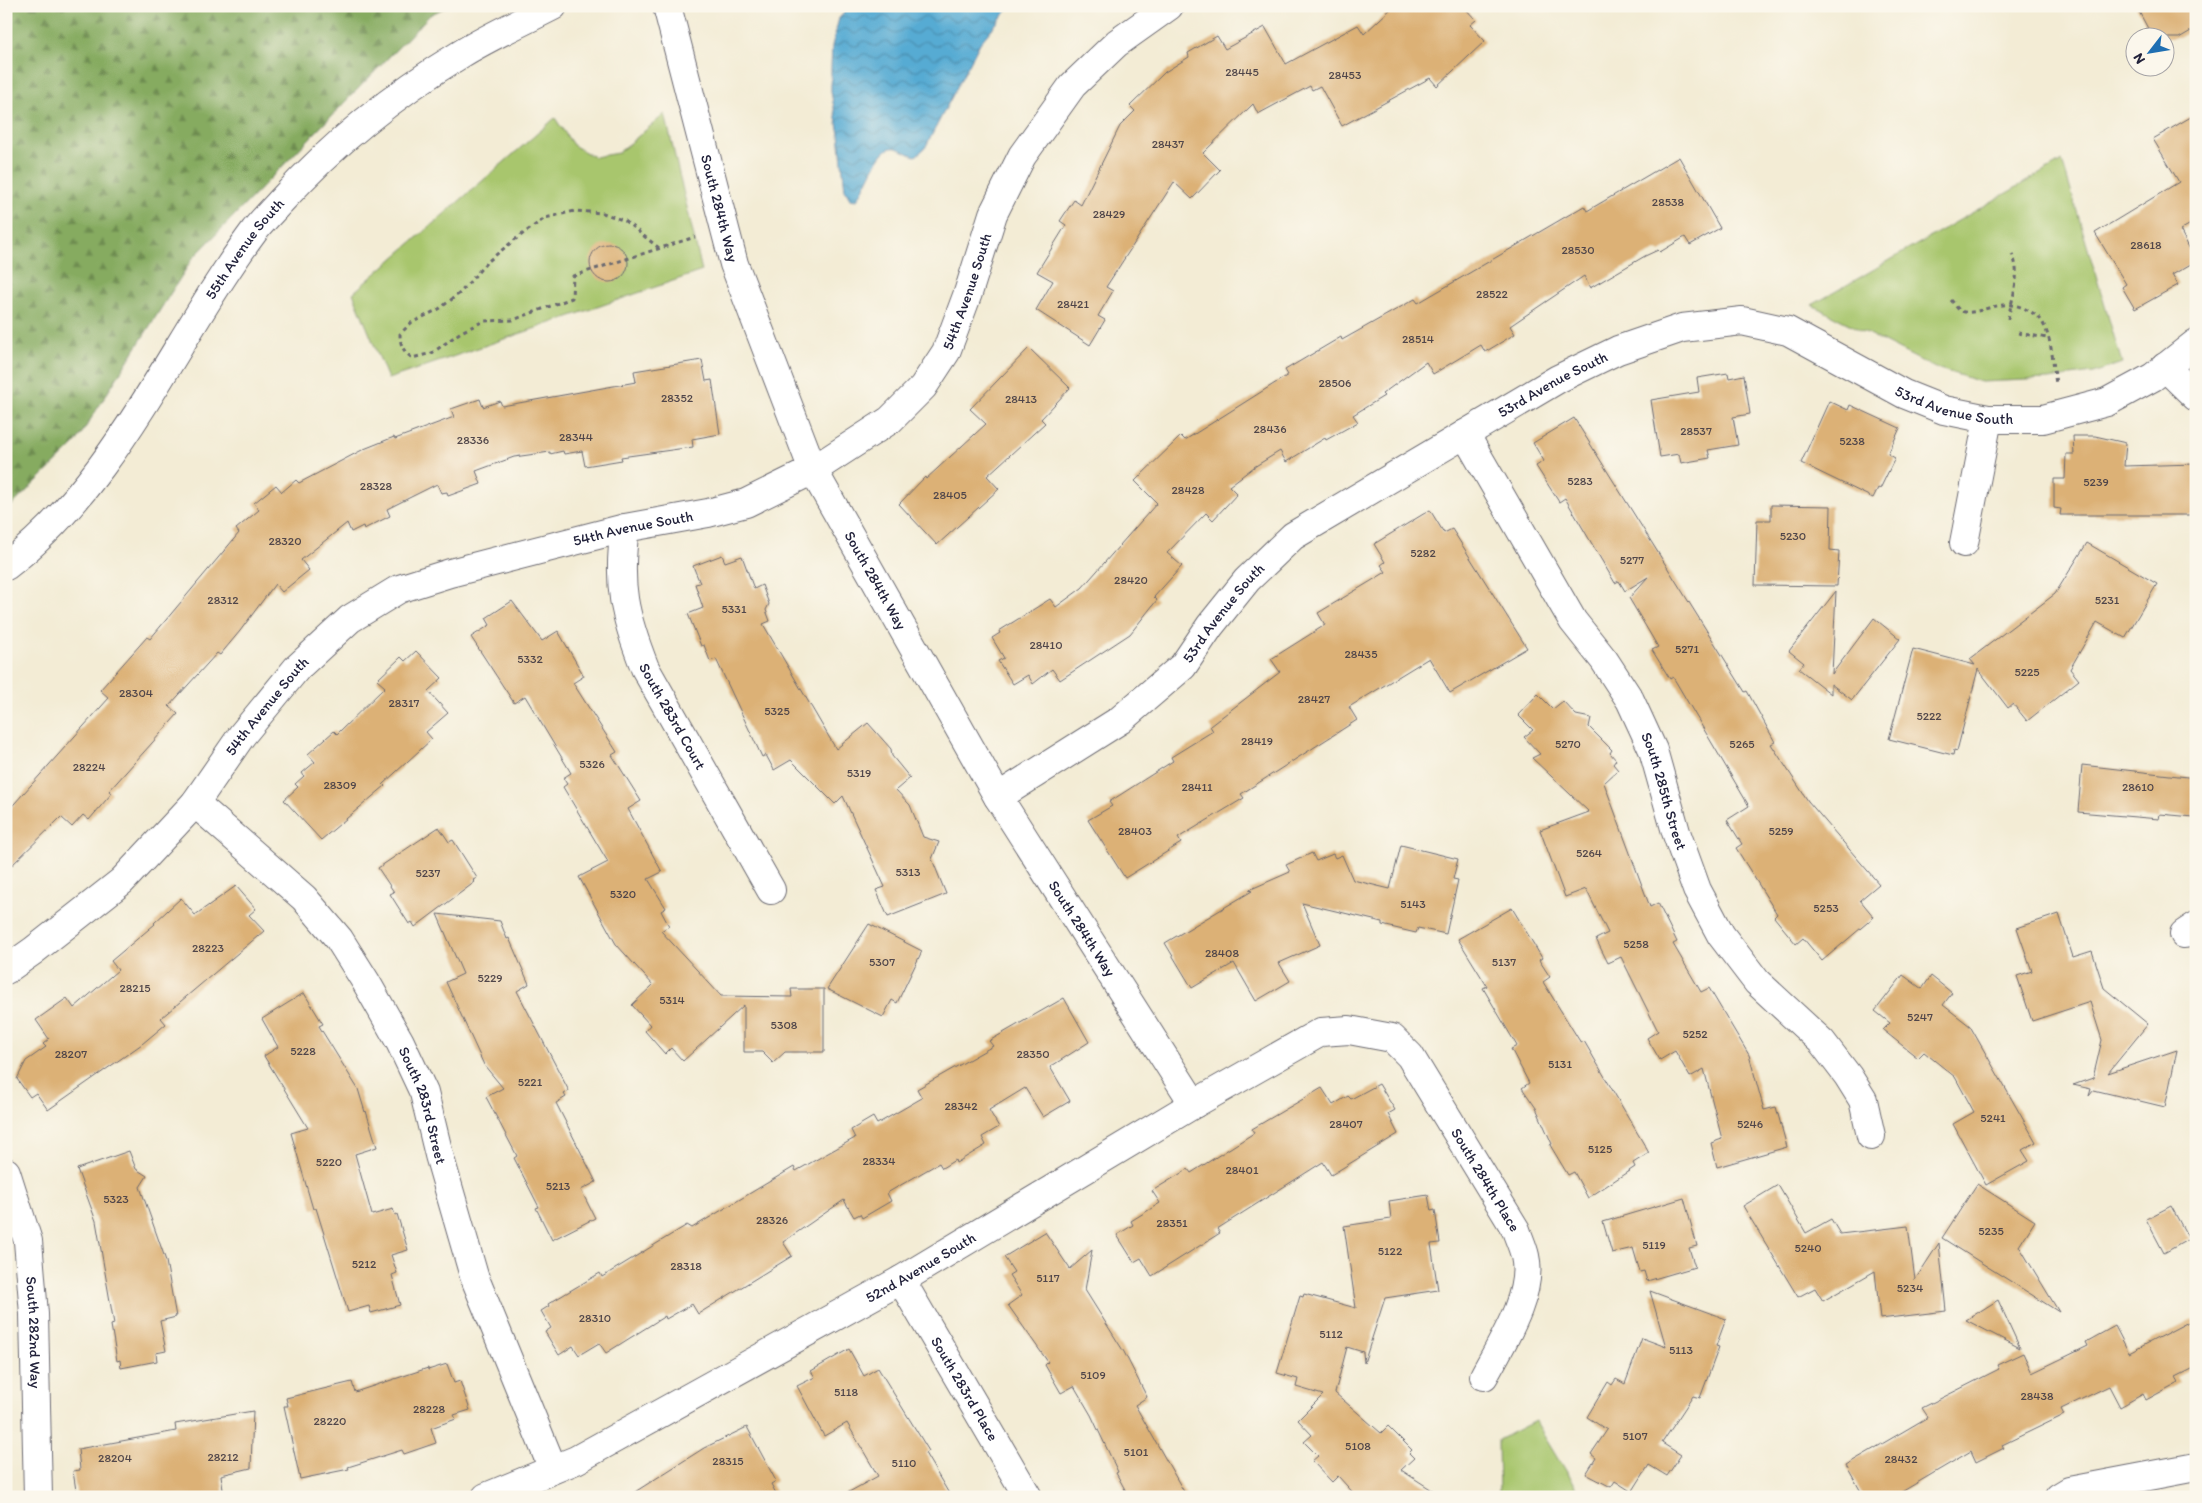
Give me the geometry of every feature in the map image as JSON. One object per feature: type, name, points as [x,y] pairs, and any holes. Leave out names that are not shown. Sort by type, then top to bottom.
[{"type":"street","name":"55th Avenue South","points":[[6,566],[40,538],[64,514],[86,486],[137,413],[219,280],[256,228],[306,174],[376,112],[461,54],[553,6]]},
{"type":"street","name":"South 284th Way","points":[[667,6],[734,264],[813,470],[998,797],[1194,1104]]},
{"type":"street","name":"54th Avenue South","points":[[6,970],[34,951],[122,881],[195,803],[242,735],[297,668],[350,619],[399,589],[450,573],[625,528],[708,513],[746,503],[813,470],[890,420],[923,387],[946,352],[968,293],[993,214],[1022,156],[1072,86],[1117,43],[1169,6]]},
{"type":"street","name":"53rd Avenue South","points":[[998,797],[1120,720],[1183,666],[1210,626],[1247,580],[1293,536],[1558,379],[1618,350],[1682,328],[1742,321],[1788,331],[1912,397],[1944,410],[1988,419],[2043,419],[2107,402],[2153,377],[2196,343]]},
{"type":"street","points":[[2165,368],[2196,397]]},
{"type":"street","points":[[1964,543],[1988,419]]},
{"type":"street","name":"South 285th Street","points":[[1465,434],[1573,621],[1604,660],[1630,700],[1653,750],[1676,832],[1697,890],[1721,935],[1757,982],[1822,1042],[1848,1076],[1863,1100],[1871,1136]]},
{"type":"street","name":"South 283rd Court","points":[[625,528],[621,559],[623,602],[632,636],[645,668],[771,890]]},
{"type":"street","name":"South 283rd Street","points":[[195,803],[304,898],[339,939],[400,1042],[424,1093],[474,1276],[553,1469]]},
{"type":"street","name":"52nd Avenue South","points":[[486,1497],[576,1460],[901,1280],[1194,1104],[1322,1032],[1349,1030]]},
{"type":"street","name":"South 284th Place","points":[[1349,1030],[1392,1038],[1410,1056],[1516,1230],[1526,1258],[1524,1287],[1517,1313],[1484,1376]]},
{"type":"street","name":"South 282nd Way","points":[[6,1172],[28,1241],[34,1314],[38,1497]]},
{"type":"street","name":"South 283rd Place","points":[[901,1280],[1028,1497]]},
{"type":"street","points":[[2059,1497],[2069,1491],[2196,1467]]},
{"type":"path","points":[[659,248],[625,222],[603,213],[575,211],[545,218],[486,262],[460,293],[439,309],[412,323],[400,334],[400,344],[405,353],[412,358],[432,353],[461,332],[484,321],[513,320],[572,298],[573,276],[724,228]]},
{"type":"path","points":[[2008,319],[2017,272],[2012,254]]},
{"type":"path","points":[[1951,300],[1961,311],[1968,312],[2003,304],[2027,310],[2040,319],[2047,338],[2061,414]]},
{"type":"path","points":[[2018,333],[2047,338]]},
{"type":"green space","points":[[6,6],[448,6],[430,15],[193,258],[75,444],[6,511]]},
{"type":"green space","points":[[665,114],[702,271],[388,379],[353,293],[555,118],[573,145],[594,157],[618,153]]},
{"type":"green space","points":[[2062,161],[2122,363],[2093,373],[2048,379],[1981,382],[1933,367],[1812,305]]},
{"type":"green space","points":[[1535,1421],[1581,1497],[1499,1497],[1498,1440]]},
{"type":"water","points":[[854,6],[1011,6],[980,43],[925,148],[916,156],[897,148],[891,148],[886,151],[881,156],[857,200],[850,199],[845,190],[839,134],[831,92],[832,46],[839,18]]},
{"type":"building","points":[[1394,6],[1463,6],[1476,20],[1470,25],[1485,41],[1437,86],[1430,78],[1342,126],[1320,86],[1312,90],[1310,86],[1258,114],[1253,104],[1203,153],[1220,170],[1192,199],[1174,182],[1106,287],[1113,291],[1098,316],[1105,320],[1090,345],[1036,310],[1053,281],[1037,272],[1066,225],[1060,221],[1074,200],[1081,205],[1120,126],[1135,111],[1130,106],[1165,72],[1189,57],[1188,53],[1217,36],[1225,49],[1265,27],[1286,64],[1358,25],[1364,34]]},
{"type":"building","points":[[2136,6],[2196,6],[2196,28],[2179,38],[2174,38],[2174,28],[2148,28]]},
{"type":"building","points":[[2196,114],[2196,221],[2180,230],[2196,261],[2172,275],[2178,285],[2135,309],[2122,287],[2126,284],[2095,233],[2179,182],[2153,139]]},
{"type":"building","points":[[1679,157],[1720,228],[1690,245],[1685,237],[1660,252],[1658,250],[1645,256],[1590,288],[1584,276],[1510,326],[1515,334],[1485,352],[1481,345],[1433,374],[1426,362],[1382,394],[1384,396],[1353,415],[1358,422],[1326,440],[1325,438],[1286,462],[1280,451],[1254,467],[1229,486],[1237,494],[1213,520],[1206,513],[1167,553],[1182,566],[1154,597],[1157,600],[1130,634],[1060,680],[1052,669],[1033,684],[1028,675],[1013,684],[998,661],[1004,658],[992,638],[1000,633],[999,631],[1050,599],[1056,607],[1082,588],[1157,503],[1135,481],[1181,436],[1185,440],[1288,375],[1285,370],[1341,337],[1342,340],[1415,299],[1418,303],[1584,206],[1587,211]]},
{"type":"building","points":[[609,244],[622,250],[628,263],[622,276],[609,282],[596,276],[590,263],[596,250]]},
{"type":"building","points":[[1029,348],[1070,388],[1041,419],[1045,423],[987,476],[999,489],[937,545],[899,504],[925,477],[926,479],[986,424],[970,409]]},
{"type":"building","points":[[702,360],[706,381],[712,380],[720,434],[692,439],[693,447],[621,457],[622,460],[585,466],[582,451],[564,454],[563,451],[550,454],[550,452],[514,457],[476,471],[481,484],[448,496],[447,492],[441,493],[437,484],[387,509],[390,516],[364,529],[363,526],[351,532],[347,523],[301,560],[309,570],[282,592],[275,584],[220,655],[217,653],[169,706],[178,714],[109,791],[112,793],[89,820],[83,815],[72,827],[61,817],[6,871],[6,813],[109,698],[100,690],[147,637],[150,639],[239,533],[236,529],[259,510],[254,503],[276,485],[282,492],[296,480],[299,483],[364,449],[454,417],[451,409],[480,399],[483,407],[500,401],[502,406],[636,382],[634,371]]},
{"type":"building","points":[[1728,373],[1729,378],[1744,375],[1750,414],[1733,417],[1738,445],[1708,450],[1710,458],[1681,463],[1679,454],[1660,457],[1651,400],[1699,392],[1697,378]]},
{"type":"building","points":[[1829,401],[1848,410],[1850,405],[1900,428],[1888,454],[1895,458],[1880,489],[1878,488],[1873,498],[1801,463]]},
{"type":"building","points":[[1574,418],[1745,692],[1747,691],[1775,742],[1771,744],[1808,801],[1879,884],[1860,900],[1874,917],[1822,961],[1803,938],[1796,944],[1774,917],[1777,914],[1736,848],[1742,844],[1727,820],[1749,806],[1673,677],[1670,679],[1652,650],[1658,647],[1629,598],[1648,577],[1625,591],[1619,581],[1615,583],[1565,498],[1559,502],[1536,466],[1544,461],[1533,443]]},
{"type":"building","points":[[2073,436],[2095,436],[2126,443],[2124,466],[2196,464],[2196,515],[2060,515],[2061,509],[2054,508],[2054,479],[2065,479],[2066,454],[2074,454]]},
{"type":"building","points":[[1771,505],[1831,506],[1830,550],[1839,551],[1837,586],[1755,585],[1757,520],[1771,520]]},
{"type":"building","points":[[1430,510],[1444,533],[1452,529],[1527,648],[1450,693],[1429,658],[1349,707],[1357,720],[1241,794],[1244,798],[1178,838],[1181,843],[1125,878],[1088,820],[1112,806],[1109,802],[1173,761],[1171,757],[1213,731],[1210,726],[1280,672],[1271,659],[1325,625],[1318,613],[1386,572],[1381,565],[1385,562],[1374,544]]},
{"type":"building","points":[[2087,543],[2157,584],[2125,638],[2097,622],[2070,669],[2079,680],[2027,721],[2013,704],[2008,708],[1978,669],[1957,751],[1954,750],[1953,755],[1889,739],[1913,649],[1975,665],[1970,659],[2055,594]]},
{"type":"building","points":[[722,555],[725,562],[742,556],[754,589],[762,585],[769,604],[766,610],[770,621],[763,624],[836,749],[868,723],[891,749],[892,756],[910,778],[896,790],[910,805],[923,837],[939,842],[932,859],[946,894],[888,917],[876,890],[885,887],[843,796],[835,804],[791,760],[774,770],[766,755],[762,757],[716,659],[710,661],[704,645],[701,646],[688,614],[703,608],[695,584],[700,583],[693,566]]},
{"type":"building","points":[[1836,591],[1832,674],[1874,618],[1900,639],[1852,700],[1831,684],[1831,694],[1799,669],[1804,663],[1789,651]]},
{"type":"building","points":[[512,601],[542,641],[558,631],[584,676],[573,683],[617,752],[612,755],[641,801],[628,809],[662,872],[648,879],[666,908],[661,911],[669,926],[661,931],[721,996],[792,997],[791,989],[824,989],[824,1052],[785,1052],[773,1063],[762,1052],[744,1052],[744,1005],[683,1061],[671,1048],[665,1054],[645,1031],[650,1025],[632,1005],[653,985],[616,944],[579,877],[608,862],[563,787],[567,784],[563,778],[571,773],[525,696],[514,703],[471,637],[490,625],[486,618]]},
{"type":"building","points":[[416,651],[442,678],[428,691],[448,713],[426,732],[432,739],[383,784],[385,786],[321,840],[284,800],[298,787],[295,784],[304,776],[302,773],[315,762],[308,754],[334,731],[337,734],[385,687],[377,680],[401,657],[405,661]]},
{"type":"building","points":[[1538,694],[1553,709],[1563,701],[1576,715],[1591,718],[1589,727],[1612,750],[1610,753],[1616,760],[1613,764],[1618,770],[1604,783],[1650,907],[1658,903],[1677,942],[1673,944],[1701,992],[1709,988],[1749,1055],[1764,1110],[1776,1107],[1787,1147],[1717,1167],[1711,1143],[1722,1139],[1704,1069],[1690,1077],[1675,1051],[1660,1060],[1647,1038],[1658,1031],[1621,957],[1608,963],[1596,939],[1608,933],[1586,889],[1565,897],[1540,830],[1589,812],[1532,758],[1540,754],[1524,737],[1533,730],[1518,715]]},
{"type":"building","points":[[2082,765],[2196,778],[2193,817],[2160,814],[2159,819],[2078,812]]},
{"type":"building","points":[[439,827],[449,842],[453,840],[477,878],[473,880],[475,882],[415,927],[412,922],[409,924],[390,894],[394,892],[378,868]]},
{"type":"building","points":[[1401,845],[1458,859],[1453,879],[1458,880],[1446,934],[1418,928],[1416,933],[1382,925],[1382,922],[1302,903],[1320,945],[1279,963],[1290,981],[1256,1001],[1234,963],[1192,988],[1165,943],[1252,891],[1249,890],[1290,872],[1286,865],[1312,853],[1316,861],[1333,854],[1335,858],[1342,855],[1353,880],[1390,889]]},
{"type":"building","points":[[236,886],[256,909],[249,915],[264,931],[161,1018],[166,1024],[142,1044],[48,1110],[36,1093],[30,1097],[17,1079],[26,1061],[46,1047],[43,1044],[49,1039],[36,1020],[67,998],[74,1008],[118,970],[111,961],[155,924],[181,898],[195,915]]},
{"type":"building","points":[[1512,908],[1542,958],[1539,960],[1550,977],[1543,982],[1581,1043],[1584,1041],[1649,1153],[1633,1163],[1635,1167],[1588,1198],[1574,1172],[1568,1175],[1550,1145],[1552,1144],[1536,1108],[1522,1088],[1529,1083],[1511,1049],[1517,1046],[1483,988],[1487,986],[1458,939]]},
{"type":"building","points":[[437,914],[500,921],[529,984],[517,991],[569,1091],[564,1094],[566,1097],[556,1103],[596,1182],[581,1190],[595,1218],[552,1240],[536,1208],[539,1207],[514,1158],[517,1156],[486,1097],[503,1088],[484,1065],[446,982],[463,974]]},
{"type":"building","points":[[2059,914],[2073,957],[2092,951],[2104,988],[2148,1024],[2108,1073],[2177,1050],[2165,1107],[2094,1090],[2089,1096],[2091,1089],[2073,1085],[2093,1078],[2102,1040],[2090,1002],[2032,1021],[2017,976],[2032,971],[2017,928]]},
{"type":"building","points":[[869,924],[922,951],[897,1003],[892,1000],[883,1017],[827,989]]},
{"type":"building","points":[[1903,975],[1922,989],[1931,976],[1952,993],[1943,1005],[1970,1026],[2036,1142],[2022,1150],[2029,1161],[1986,1185],[1953,1124],[1974,1112],[1955,1077],[1924,1052],[1918,1058],[1883,1030],[1890,1023],[1875,1011]]},
{"type":"building","points":[[304,993],[323,1024],[319,1026],[358,1089],[366,1111],[377,1147],[355,1154],[372,1215],[393,1209],[395,1215],[397,1214],[408,1250],[391,1255],[397,1273],[392,1275],[400,1305],[371,1313],[369,1306],[348,1312],[316,1208],[313,1209],[291,1133],[308,1128],[264,1056],[278,1047],[262,1019]]},
{"type":"building","points":[[1064,998],[1089,1042],[1050,1067],[1070,1101],[1043,1117],[1025,1088],[989,1110],[999,1127],[982,1137],[986,1145],[956,1163],[955,1160],[942,1168],[939,1163],[887,1193],[891,1201],[862,1218],[860,1214],[854,1217],[844,1200],[783,1242],[792,1256],[698,1314],[692,1304],[666,1319],[665,1316],[606,1353],[599,1343],[579,1355],[573,1346],[559,1355],[545,1332],[551,1328],[541,1311],[549,1306],[548,1304],[600,1273],[602,1277],[687,1225],[692,1228],[794,1167],[796,1171],[855,1138],[851,1130],[873,1117],[877,1124],[922,1098],[917,1089],[993,1046],[989,1041]]},
{"type":"building","points":[[1379,1084],[1395,1110],[1388,1114],[1398,1134],[1331,1175],[1323,1162],[1217,1229],[1220,1233],[1152,1276],[1141,1258],[1134,1262],[1117,1235],[1133,1225],[1131,1221],[1160,1203],[1152,1191],[1188,1169],[1191,1173],[1254,1133],[1252,1129],[1322,1088],[1333,1105],[1348,1096],[1351,1099]]},
{"type":"building","points":[[129,1151],[136,1169],[147,1176],[140,1187],[166,1261],[176,1317],[160,1321],[166,1351],[156,1353],[157,1361],[121,1368],[120,1360],[117,1361],[111,1325],[114,1324],[96,1221],[77,1169]]},
{"type":"building","points":[[1977,1184],[2035,1221],[2019,1246],[2059,1312],[1942,1238]]},
{"type":"building","points":[[1778,1185],[1806,1233],[1831,1219],[1840,1234],[1908,1226],[1915,1280],[1939,1243],[1946,1311],[1880,1319],[1875,1271],[1823,1301],[1815,1288],[1798,1297],[1743,1206]]},
{"type":"building","points":[[1428,1195],[1431,1211],[1435,1210],[1440,1243],[1431,1244],[1438,1290],[1385,1298],[1364,1363],[1363,1352],[1347,1347],[1335,1393],[1381,1433],[1388,1426],[1412,1450],[1409,1453],[1414,1458],[1401,1470],[1443,1497],[1357,1497],[1338,1476],[1332,1482],[1312,1461],[1318,1456],[1304,1442],[1312,1435],[1298,1420],[1323,1395],[1296,1387],[1298,1379],[1277,1373],[1300,1296],[1303,1297],[1304,1294],[1356,1308],[1344,1226],[1391,1219],[1389,1201]]},
{"type":"building","points":[[1684,1198],[1697,1246],[1689,1248],[1695,1267],[1647,1281],[1644,1271],[1640,1272],[1633,1248],[1612,1253],[1603,1222]]},
{"type":"building","points":[[2171,1206],[2189,1239],[2164,1253],[2146,1219]]},
{"type":"building","points":[[1045,1232],[1070,1269],[1092,1250],[1085,1290],[1124,1352],[1147,1397],[1135,1405],[1187,1497],[1129,1497],[1116,1473],[1118,1472],[1091,1415],[1074,1386],[1061,1393],[1045,1365],[1048,1362],[1008,1305],[1022,1295],[1009,1275],[1014,1272],[1004,1257]]},
{"type":"building","points":[[1650,1291],[1726,1319],[1716,1346],[1719,1347],[1700,1398],[1693,1396],[1662,1443],[1681,1455],[1667,1476],[1649,1465],[1632,1492],[1615,1481],[1611,1487],[1586,1474],[1596,1458],[1591,1454],[1607,1430],[1587,1417],[1608,1382],[1612,1385],[1616,1379],[1625,1384],[1642,1338],[1666,1347]]},
{"type":"building","points":[[1998,1300],[2020,1348],[1966,1320]]},
{"type":"building","points":[[2196,1318],[2196,1367],[2176,1377],[2179,1382],[2146,1400],[2143,1394],[2120,1407],[2109,1386],[2061,1409],[2064,1415],[2002,1445],[2004,1448],[1976,1462],[1971,1451],[1893,1497],[1864,1497],[1846,1465],[1928,1417],[1922,1408],[1999,1369],[1997,1365],[2023,1353],[2032,1373],[2088,1346],[2086,1342],[2115,1326],[2129,1353]]},
{"type":"building","points":[[849,1349],[864,1376],[878,1368],[929,1451],[925,1453],[951,1497],[840,1497],[878,1476],[847,1423],[824,1436],[797,1386],[815,1377],[811,1371]]},
{"type":"building","points":[[447,1364],[454,1383],[460,1381],[470,1410],[454,1415],[456,1419],[431,1428],[436,1443],[404,1454],[402,1450],[348,1467],[349,1469],[300,1479],[284,1406],[288,1406],[286,1398],[352,1382],[355,1392],[428,1368],[428,1370]]},
{"type":"building","points":[[253,1411],[251,1468],[221,1475],[224,1497],[77,1497],[73,1471],[80,1470],[78,1449],[176,1431],[175,1424]]},
{"type":"building","points":[[747,1427],[776,1481],[771,1484],[778,1497],[627,1497],[704,1448]]}]
